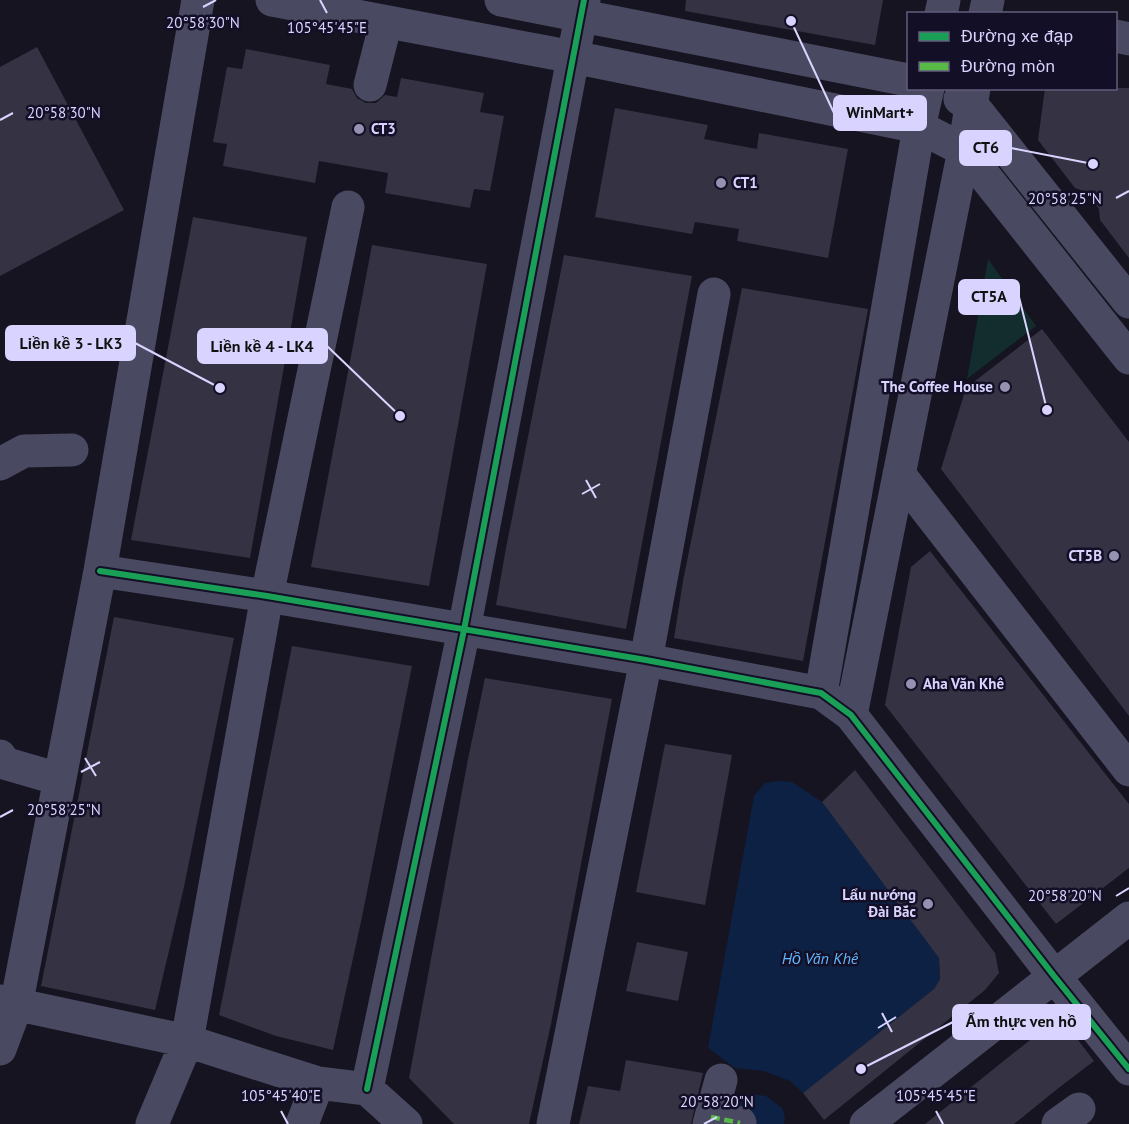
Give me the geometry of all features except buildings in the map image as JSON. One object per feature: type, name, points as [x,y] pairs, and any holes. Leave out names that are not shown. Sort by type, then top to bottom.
[{"type":"street","points":[[0,1049],[8,1003],[59,779],[100,571],[198,0]]},
{"type":"street","points":[[272,0],[573,57],[919,127],[964,150],[1129,358]]},
{"type":"street","points":[[501,0],[582,8],[907,80]]},
{"type":"street","points":[[367,1089],[464,630],[582,8]]},
{"type":"street","points":[[370,85],[386,22]]},
{"type":"street","points":[[821,693],[919,127],[928,90]]},
{"type":"street","points":[[946,90],[973,97],[1129,302]]},
{"type":"street","points":[[851,715],[973,97]]},
{"type":"street","points":[[152,1124],[187,1041],[267,597],[348,207]]},
{"type":"street","points":[[553,1124],[646,660],[714,294]]},
{"type":"street","points":[[0,464],[24,451],[72,450]]},
{"type":"street","points":[[899,474],[1129,770]]},
{"type":"street","points":[[100,571],[646,660],[821,693],[851,715],[1129,1069]]},
{"type":"street","points":[[1,763],[59,779]]},
{"type":"street","points":[[866,1124],[1129,918]]},
{"type":"street","points":[[8,1003],[187,1041],[318,1083],[367,1089],[406,1124]]},
{"type":"street","points":[[720,1121],[721,1080]]},
{"type":"street","points":[[302,1124],[318,1083]]},
{"type":"green space","points":[[988,259],[1036,326],[967,379]]},
{"type":"water","name":"Hồ Văn Khê","points":[[792,782],[822,802],[939,958],[940,979],[934,989],[803,1093],[790,1081],[764,1071],[735,1068],[708,1048],[754,796],[765,783]]},
{"type":"water","points":[[742,1095],[766,1096],[782,1108],[785,1117],[784,1124],[722,1124],[723,1116]]},
{"type":"marked path","points":[[711,1117],[740,1123]]},
{"type":"cycle path","points":[[367,1089],[464,630],[584,0]]},
{"type":"cycle path","points":[[100,571],[267,596],[646,660],[821,693],[851,715],[1129,1069]]},
{"type":"place","name":"WinMart+","points":[[791,21]]},
{"type":"place","name":"CT3","points":[[359,129]]},
{"type":"place","name":"CT6","points":[[1093,164]]},
{"type":"place","name":"CT1","points":[[721,183]]},
{"type":"place","name":"The Coffee House","points":[[1005,387]]},
{"type":"place","name":"Liền kề 3 - LK3","points":[[220,388]]},
{"type":"place","name":"CT5A","points":[[1047,410]]},
{"type":"place","name":"Liền kề 4 - LK4","points":[[400,416]]},
{"type":"place","name":"CT5B","points":[[1114,556]]},
{"type":"place","name":"Aha Văn Khê","points":[[911,684]]},
{"type":"place","name":"Lẩu nướng Đài Bắc","points":[[928,904]]},
{"type":"place","name":"Ẩm thực ven hồ","points":[[861,1069]]}]
